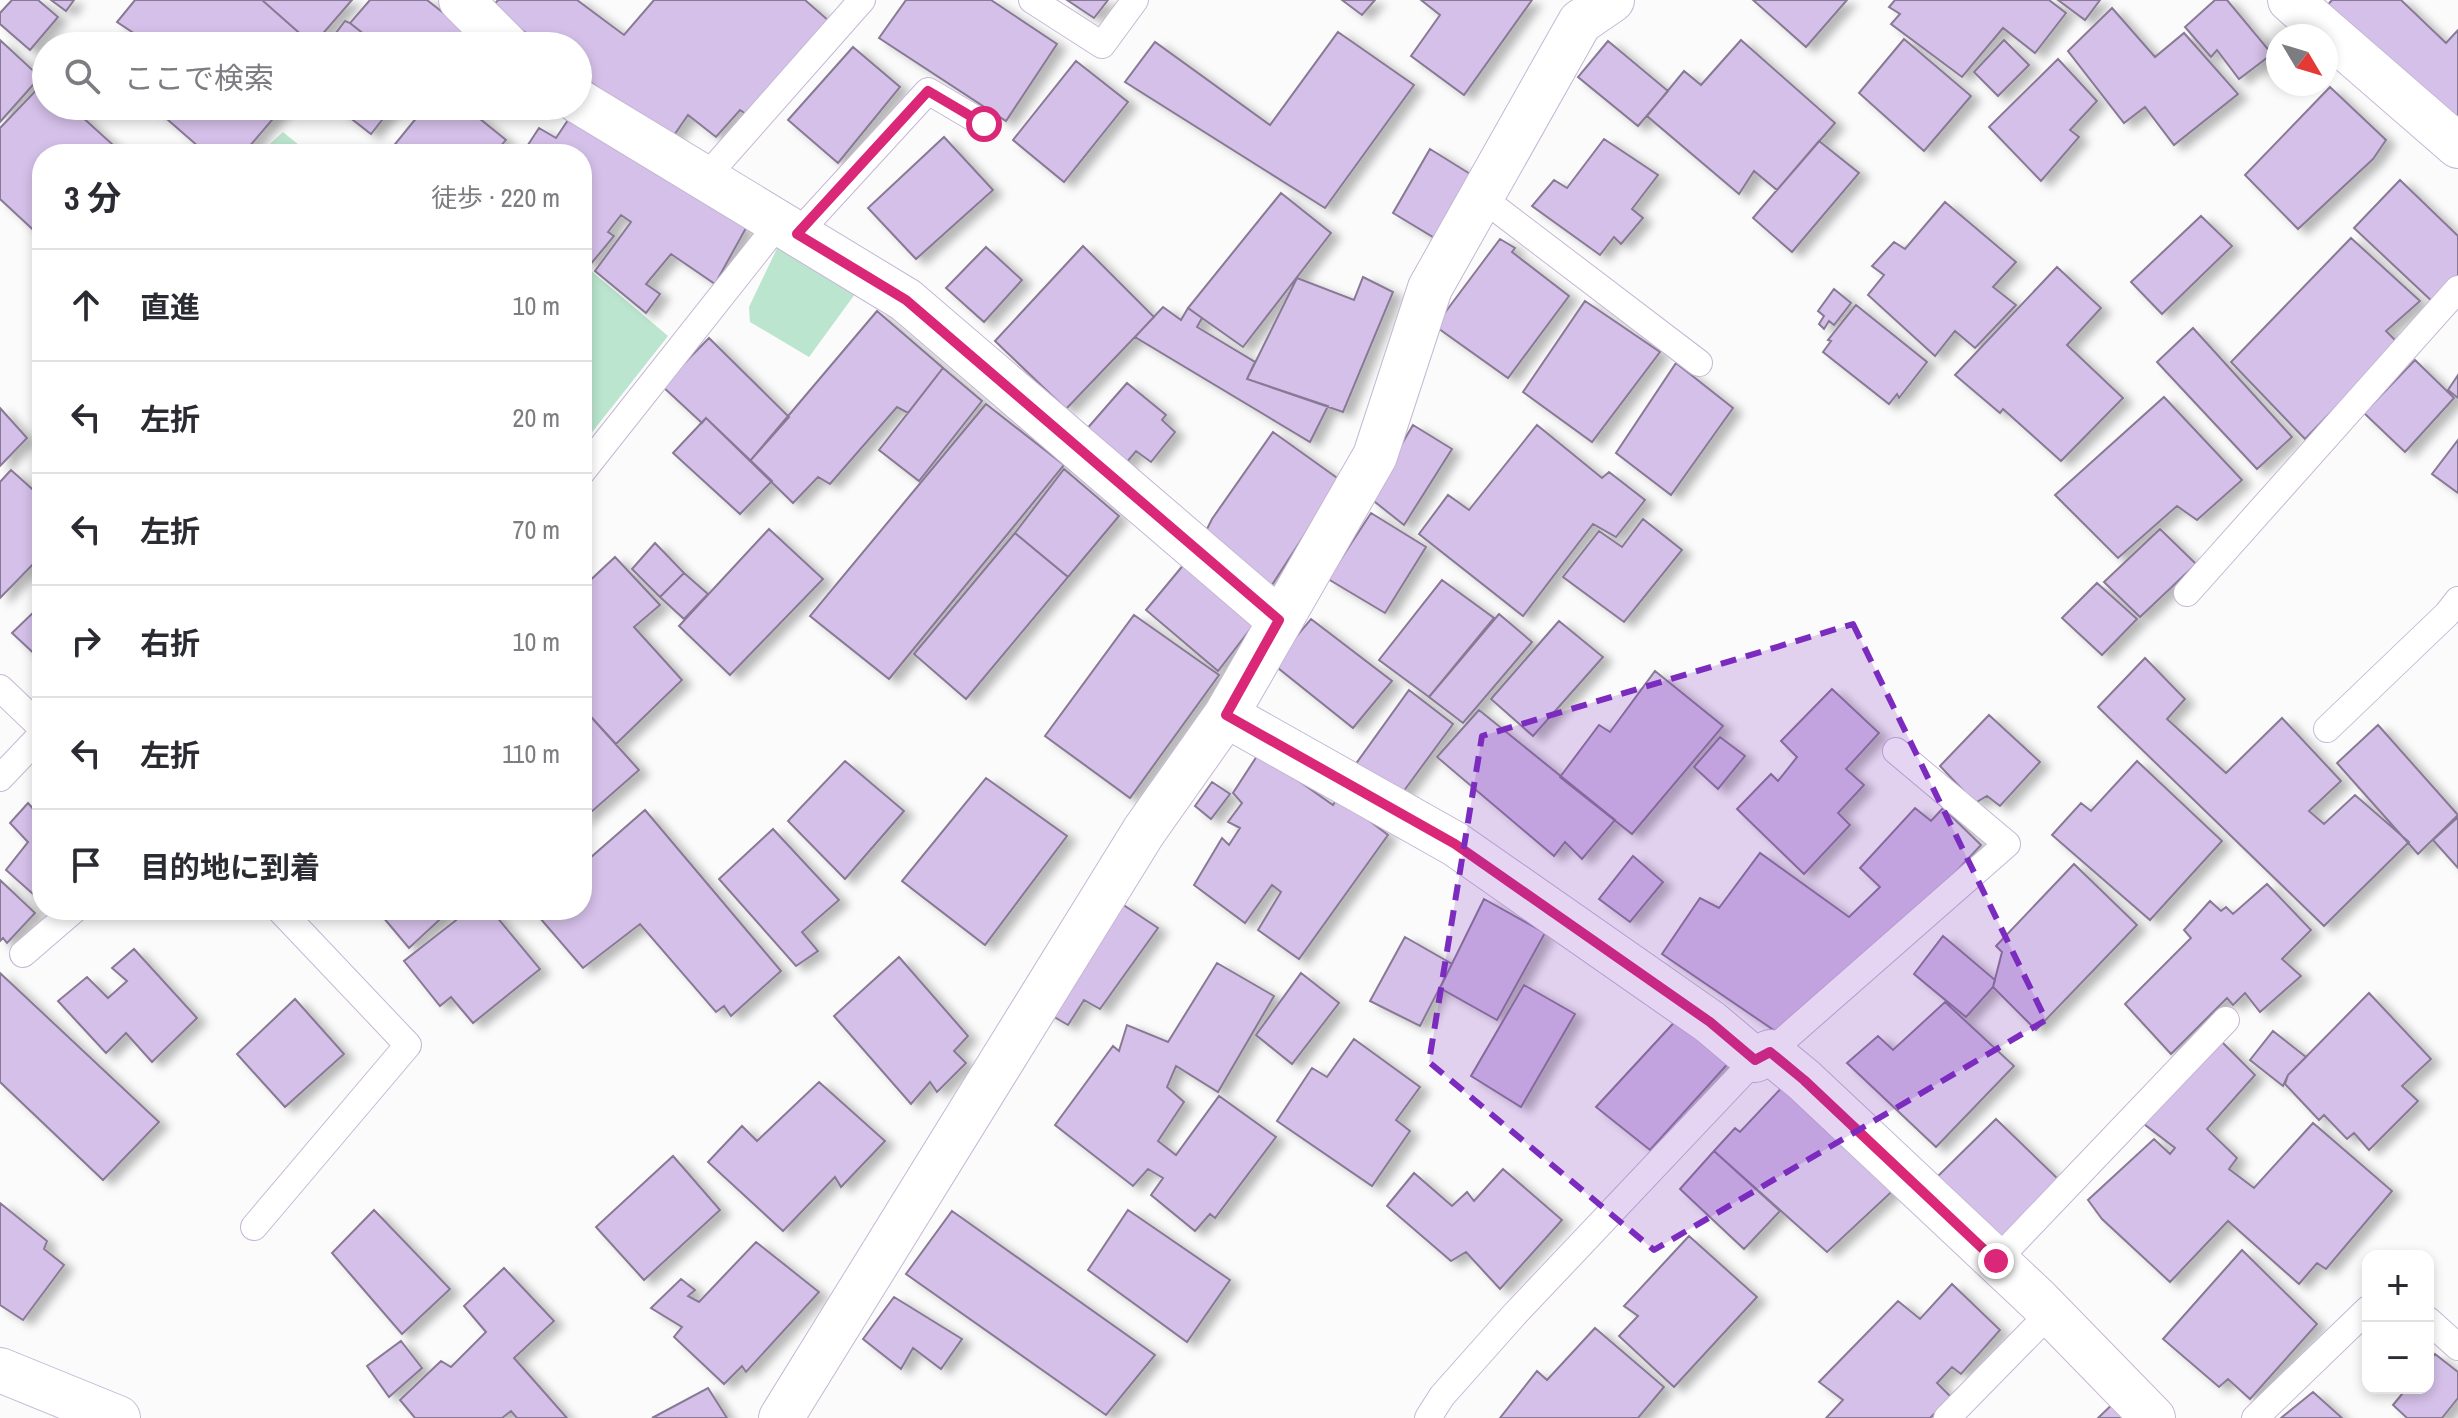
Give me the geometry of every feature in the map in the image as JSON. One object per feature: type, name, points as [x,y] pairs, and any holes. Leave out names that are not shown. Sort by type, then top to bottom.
[{"type":"street","points":[[461,0],[493,32]]},
{"type":"street","points":[[781,1418],[1144,831],[1226,715],[1375,456],[1430,288],[1580,22],[1612,0]]},
{"type":"street","points":[[2290,0],[2458,146]]},
{"type":"street","points":[[592,109],[906,300],[1279,620]]},
{"type":"street","points":[[1226,715],[1455,844],[1710,1022],[1804,1080],[2050,1313],[2153,1418]]},
{"type":"street","points":[[0,1370],[118,1418]]},
{"type":"lane","points":[[705,178],[862,0]]},
{"type":"lane","points":[[1032,0],[1102,45],[1135,0]]},
{"type":"lane","points":[[592,460],[788,228],[928,91],[984,124]]},
{"type":"lane","points":[[1481,197],[1699,363]]},
{"type":"lane","points":[[2187,593],[2458,289]]},
{"type":"lane","points":[[2327,729],[2458,600]]},
{"type":"lane","points":[[0,688],[32,721]]},
{"type":"lane","points":[[0,778],[32,742]]},
{"type":"lane","points":[[1428,1418],[1442,1396],[1514,1315],[1763,1056],[2007,844],[1896,751]]},
{"type":"lane","points":[[23,954],[62,920]]},
{"type":"lane","points":[[254,1227],[408,1045],[289,920]]},
{"type":"lane","points":[[1996,1261],[2226,1020]]},
{"type":"lane","points":[[1947,1418],[2050,1313]]},
{"type":"lane","points":[[2255,1418],[2362,1315]]},
{"type":"lane","points":[[2430,1322],[2458,1347]]},
{"type":"highlighted area","points":[[1853,624],[2046,1020],[1654,1250],[1429,1062],[1482,736]]},
{"type":"green space","points":[[283,132],[298,144],[270,144]]},
{"type":"green space","points":[[781,240],[858,290],[809,357],[750,322],[749,307]]},
{"type":"green space","points":[[592,271],[668,336],[592,432]]},
{"type":"building","points":[[12,0],[38,0],[58,17],[45,32],[32,32],[30,50],[0,24],[0,13]]},
{"type":"building","points":[[51,0],[74,0],[66,11]]},
{"type":"building","points":[[135,0],[262,0],[298,32],[132,32],[117,22]]},
{"type":"building","points":[[262,0],[352,0],[324,32],[298,32]]},
{"type":"building","points":[[370,0],[427,0],[467,32],[361,32],[350,23]]},
{"type":"building","points":[[498,0],[577,0],[624,35],[654,0],[805,0],[829,21],[746,114],[740,110],[716,137],[688,115],[670,141],[592,83],[592,32],[525,32],[492,7]]},
{"type":"building","points":[[906,0],[991,0],[1057,44],[1006,121],[879,38]]},
{"type":"building","points":[[1067,0],[1108,0],[1094,18]]},
{"type":"building","points":[[1342,0],[1375,0],[1362,15]]},
{"type":"building","points":[[1421,0],[1532,0],[1464,95],[1411,56],[1440,15]]},
{"type":"building","points":[[1753,0],[1847,0],[1806,47]]},
{"type":"building","points":[[1895,0],[2049,0],[2066,13],[2035,53],[2003,28],[1962,77],[1891,24],[1900,14],[1889,7]]},
{"type":"building","points":[[2058,0],[2100,0],[2085,20]]},
{"type":"building","points":[[2215,0],[2227,0],[2266,47],[2266,59],[2239,79],[2217,50],[2211,57],[2185,27]]},
{"type":"building","points":[[2332,0],[2401,0],[2446,43],[2458,30],[2458,123],[2325,8]]},
{"type":"building","points":[[2112,8],[2155,57],[2184,33],[2238,94],[2174,145],[2145,107],[2124,123],[2068,51]]},
{"type":"building","points":[[345,21],[361,32],[337,32]]},
{"type":"building","points":[[1338,32],[1414,85],[1325,208],[1125,82],[1155,42],[1270,125]]},
{"type":"building","points":[[1904,39],[1971,96],[1924,151],[1859,93]]},
{"type":"building","points":[[0,40],[32,70],[32,86],[0,122]]},
{"type":"building","points":[[1741,40],[1835,123],[1777,190],[1754,171],[1739,194],[1647,116],[1684,71],[1701,85]]},
{"type":"building","points":[[2004,40],[2029,65],[1998,96],[1974,72]]},
{"type":"building","points":[[1608,41],[1668,91],[1638,126],[1578,77]]},
{"type":"building","points":[[853,47],[900,87],[838,163],[788,120]]},
{"type":"building","points":[[2058,59],[2097,101],[2070,130],[2079,137],[2041,181],[1989,127]]},
{"type":"building","points":[[1076,61],[1128,102],[1064,182],[1013,140]]},
{"type":"building","points":[[32,95],[32,120],[85,120],[112,144],[32,144],[32,229],[0,199],[0,128]]},
{"type":"building","points":[[2338,95],[2386,140],[2373,159],[2298,229],[2245,175],[2321,96]]},
{"type":"building","points":[[168,120],[272,120],[252,144],[196,144]]},
{"type":"building","points":[[353,120],[382,120],[371,134]]},
{"type":"building","points":[[415,120],[481,120],[506,140],[503,144],[395,144]]},
{"type":"building","points":[[568,120],[587,120],[746,228],[715,284],[671,254],[646,284],[660,294],[646,313],[595,271],[631,222],[621,215],[608,232],[614,236],[592,263],[592,144],[529,144],[539,128],[556,138]]},
{"type":"building","points":[[944,137],[993,190],[916,259],[868,208]]},
{"type":"building","points":[[1604,139],[1658,175],[1632,209],[1643,218],[1621,244],[1614,237],[1600,255],[1532,206],[1554,180],[1567,188]]},
{"type":"building","points":[[1819,141],[1859,173],[1792,252],[1753,218]]},
{"type":"building","points":[[1430,149],[1475,177],[1438,240],[1393,213]]},
{"type":"building","points":[[2400,180],[2458,236],[2458,281],[2435,304],[2354,228]]},
{"type":"building","points":[[1281,193],[1331,233],[1243,347],[1188,308]]},
{"type":"building","points":[[1945,202],[2016,262],[1993,287],[2016,305],[1975,348],[1955,331],[1935,356],[1868,295],[1884,275],[1872,266],[1894,242],[1905,249]]},
{"type":"building","points":[[2201,216],[2232,246],[2162,314],[2131,282]]},
{"type":"building","points":[[2351,238],[2420,301],[2386,331],[2398,343],[2305,439],[2231,362]]},
{"type":"building","points":[[1500,239],[1515,248],[1512,252],[1569,296],[1508,378],[1435,326]]},
{"type":"building","points":[[1083,246],[1154,317],[1066,409],[995,341]]},
{"type":"building","points":[[986,247],[1022,280],[984,322],[946,288]]},
{"type":"building","points":[[2057,267],[2101,308],[2067,345],[2123,398],[2061,461],[2003,409],[2000,413],[1955,375]]},
{"type":"building","points":[[1363,277],[1393,292],[1343,412],[1247,379],[1297,278],[1354,300]]},
{"type":"building","points":[[1834,289],[1851,303],[1834,325],[1829,321],[1824,329],[1819,324],[1824,316],[1818,311]]},
{"type":"building","points":[[1585,301],[1660,352],[1592,442],[1523,392]]},
{"type":"building","points":[[1856,305],[1927,362],[1899,398],[1897,394],[1889,404],[1823,352],[1831,341],[1828,340]]},
{"type":"building","points":[[1163,307],[1181,320],[1188,308],[1202,318],[1197,327],[1255,362],[1247,379],[1328,406],[1310,442],[1135,337]]},
{"type":"building","points":[[877,311],[943,368],[908,413],[897,407],[830,484],[818,477],[793,503],[750,461]]},
{"type":"building","points":[[2193,328],[2292,437],[2257,469],[2157,362]]},
{"type":"building","points":[[709,338],[789,417],[750,461],[706,418],[702,423],[662,386]]},
{"type":"building","points":[[2415,360],[2454,398],[2405,452],[2364,413]]},
{"type":"building","points":[[1676,363],[1733,408],[1671,495],[1616,453]]},
{"type":"building","points":[[943,368],[982,401],[919,481],[879,450]]},
{"type":"building","points":[[2458,375],[2458,398],[2448,390]]},
{"type":"building","points":[[1127,383],[1166,415],[1162,420],[1175,432],[1151,462],[1136,451],[1117,474],[1078,439]]},
{"type":"building","points":[[2164,397],[2242,480],[2197,520],[2177,506],[2118,558],[2055,495]]},
{"type":"building","points":[[986,404],[1064,465],[889,679],[810,616]]},
{"type":"building","points":[[0,408],[27,438],[0,466]]},
{"type":"building","points":[[706,418],[772,481],[740,514],[673,453]]},
{"type":"building","points":[[1413,425],[1452,449],[1404,525],[1370,498]]},
{"type":"building","points":[[1537,425],[1602,478],[1609,472],[1645,500],[1616,537],[1593,524],[1523,616],[1419,534],[1448,495],[1469,510]]},
{"type":"building","points":[[1273,432],[1340,480],[1270,588],[1201,541],[1212,519]]},
{"type":"building","points":[[2458,440],[2458,493],[2432,474]]},
{"type":"building","points":[[1064,469],[1119,516],[1068,577],[1015,533]]},
{"type":"building","points":[[11,470],[32,489],[32,565],[0,598],[0,482]]},
{"type":"building","points":[[1371,513],[1426,547],[1385,613],[1328,579]]},
{"type":"building","points":[[1643,519],[1682,550],[1624,622],[1563,577],[1599,531],[1622,547]]},
{"type":"building","points":[[769,529],[823,579],[730,675],[679,626]]},
{"type":"building","points":[[2160,529],[2196,564],[2140,617],[2104,582]]},
{"type":"building","points":[[1015,533],[1068,577],[966,699],[914,654]]},
{"type":"building","points":[[655,543],[684,573],[660,597],[632,569]]},
{"type":"building","points":[[615,557],[660,605],[634,627],[682,680],[616,744],[592,718],[592,579]]},
{"type":"building","points":[[1185,563],[1255,623],[1218,671],[1146,610]]},
{"type":"building","points":[[684,573],[708,594],[684,619],[660,597]]},
{"type":"building","points":[[1442,580],[1494,618],[1429,697],[1379,660]]},
{"type":"building","points":[[2097,583],[2137,619],[2102,655],[2062,618]]},
{"type":"building","points":[[32,614],[32,652],[12,633]]},
{"type":"building","points":[[1499,614],[1532,642],[1463,723],[1429,697]]},
{"type":"building","points":[[1134,615],[1219,675],[1130,798],[1045,736]]},
{"type":"building","points":[[1311,619],[1392,681],[1353,728],[1273,664]]},
{"type":"building","points":[[1559,621],[1603,657],[1533,736],[1491,699]]},
{"type":"building","points":[[2145,658],[2185,699],[2167,719],[2226,773],[2282,718],[2341,781],[2309,811],[2324,824],[2355,795],[2409,842],[2324,926],[2098,707]]},
{"type":"building","points":[[1655,671],[1723,726],[1632,834],[1560,777],[1599,725],[1610,732]]},
{"type":"building","points":[[1832,689],[1879,733],[1846,769],[1864,785],[1838,813],[1850,825],[1804,874],[1737,809],[1771,774],[1778,781],[1797,757],[1781,741]]},
{"type":"building","points":[[1409,690],[1453,724],[1395,803],[1350,772]]},
{"type":"building","points":[[1479,710],[1615,820],[1582,859],[1565,842],[1554,856],[1437,757]]},
{"type":"building","points":[[1989,715],[2040,762],[2000,806],[1987,796],[1975,803],[1940,766]]},
{"type":"building","points":[[592,718],[639,770],[592,811]]},
{"type":"building","points":[[2378,725],[2458,815],[2418,854],[2337,763]]},
{"type":"building","points":[[1720,737],[1745,756],[1718,789],[1694,767]]},
{"type":"building","points":[[1259,753],[1333,805],[1338,797],[1388,835],[1299,959],[1258,930],[1281,892],[1272,885],[1245,923],[1194,885],[1222,838],[1229,845],[1240,828],[1228,822],[1242,803],[1233,793]]},
{"type":"building","points":[[845,761],[904,811],[845,879],[788,821]]},
{"type":"building","points":[[2137,761],[2222,841],[2150,920],[2052,835],[2081,803],[2091,811]]},
{"type":"building","points":[[986,778],[1067,836],[985,945],[902,881]]},
{"type":"building","points":[[1212,782],[1230,794],[1211,819],[1195,806]]},
{"type":"building","points":[[28,803],[32,808],[32,893],[6,870],[28,842],[10,823]]},
{"type":"building","points":[[1915,808],[1931,821],[1943,808],[1981,845],[1900,932],[1781,1035],[1662,954],[1700,898],[1719,908],[1760,853],[1849,917],[1880,887],[1860,868]]},
{"type":"building","points":[[645,810],[781,971],[731,1016],[724,1006],[716,1012],[640,924],[583,968],[542,920],[592,920],[592,856]]},
{"type":"building","points":[[2458,817],[2458,868],[2433,840]]},
{"type":"building","points":[[773,829],[839,900],[802,932],[818,951],[796,966],[719,879]]},
{"type":"building","points":[[1633,856],[1663,882],[1630,922],[1599,899]]},
{"type":"building","points":[[2074,864],[2137,925],[2036,1030],[1993,987],[2002,952],[1996,946]]},
{"type":"building","points":[[0,880],[32,910],[32,916],[7,943],[3,938],[0,941]]},
{"type":"building","points":[[2267,884],[2311,930],[2282,959],[2301,976],[2260,1012],[2245,993],[2233,1005],[2227,998],[2171,1054],[2125,1004],[2191,938],[2184,930],[2210,901],[2221,911],[2226,907],[2233,914]]},
{"type":"building","points":[[1484,899],[1545,933],[1497,1020],[1440,988]]},
{"type":"building","points":[[1119,902],[1158,928],[1100,1009],[1084,1000],[1068,1025],[1044,1011]]},
{"type":"building","points":[[385,920],[439,920],[409,948]]},
{"type":"building","points":[[456,920],[499,920],[540,969],[473,1023],[451,997],[440,1006],[404,961]]},
{"type":"building","points":[[1943,936],[1995,980],[1993,987],[1966,1017],[1914,974]]},
{"type":"building","points":[[1405,937],[1452,964],[1420,1026],[1370,1001]]},
{"type":"building","points":[[134,949],[197,1018],[152,1062],[126,1033],[106,1053],[58,1001],[87,977],[108,998],[127,981],[112,968]]},
{"type":"building","points":[[899,957],[968,1036],[954,1051],[966,1063],[937,1092],[930,1082],[911,1104],[834,1016]]},
{"type":"building","points":[[1217,963],[1274,996],[1218,1092],[1176,1066],[1167,1087],[1184,1102],[1158,1141],[1176,1155],[1219,1096],[1276,1137],[1215,1218],[1210,1214],[1195,1231],[1151,1195],[1163,1178],[1148,1169],[1133,1186],[1055,1125],[1113,1046],[1119,1051],[1127,1025],[1168,1042]]},
{"type":"building","points":[[0,973],[159,1122],[103,1180],[0,1082]]},
{"type":"building","points":[[1301,973],[1339,1003],[1292,1064],[1256,1035]]},
{"type":"building","points":[[1524,985],[1575,1014],[1521,1107],[1471,1076]]},
{"type":"building","points":[[2369,993],[2431,1059],[2402,1086],[2418,1101],[2369,1150],[2354,1133],[2347,1139],[2324,1115],[2319,1120],[2285,1084],[2288,1075]]},
{"type":"building","points":[[295,999],[344,1054],[285,1107],[237,1054]]},
{"type":"building","points":[[1945,1002],[2014,1066],[1936,1147],[1847,1063],[1878,1036],[1893,1050]]},
{"type":"building","points":[[1681,1015],[1732,1059],[1650,1150],[1596,1107]]},
{"type":"building","points":[[2273,1031],[2306,1057],[2288,1075],[2283,1086],[2250,1060]]},
{"type":"building","points":[[1354,1039],[1420,1087],[1396,1120],[1410,1131],[1372,1186],[1277,1121],[1312,1068],[1327,1077]]},
{"type":"building","points":[[2220,1040],[2255,1075],[2207,1129],[2237,1158],[2229,1169],[2254,1188],[2313,1123],[2392,1191],[2326,1269],[2317,1263],[2299,1284],[2228,1221],[2170,1282],[2102,1219],[2088,1200],[2154,1139],[2170,1154],[2175,1148],[2144,1124]]},
{"type":"building","points":[[819,1082],[885,1141],[841,1187],[835,1177],[783,1231],[708,1162],[742,1126],[757,1141]]},
{"type":"building","points":[[1786,1083],[1901,1183],[1827,1252],[1714,1151],[1735,1128],[1740,1132]]},
{"type":"building","points":[[1996,1119],[2058,1179],[1995,1245],[1935,1179]]},
{"type":"building","points":[[1714,1151],[1780,1211],[1744,1249],[1680,1189]]},
{"type":"building","points":[[673,1156],[720,1210],[644,1280],[596,1227]]},
{"type":"building","points":[[1503,1169],[1562,1220],[1500,1289],[1466,1252],[1451,1261],[1387,1206],[1414,1173],[1452,1206],[1467,1192],[1474,1201]]},
{"type":"building","points":[[0,1203],[47,1241],[44,1249],[64,1265],[23,1320],[0,1305]]},
{"type":"building","points":[[374,1210],[450,1289],[402,1334],[332,1253]]},
{"type":"building","points":[[1128,1210],[1230,1280],[1187,1342],[1088,1270]]},
{"type":"building","points":[[952,1211],[1155,1355],[1106,1415],[906,1274]]},
{"type":"building","points":[[1689,1236],[1757,1297],[1674,1387],[1619,1336],[1638,1316],[1624,1306]]},
{"type":"building","points":[[756,1242],[819,1292],[746,1372],[742,1366],[724,1384],[674,1337],[682,1327],[651,1308],[681,1279],[695,1290],[688,1296],[699,1302]]},
{"type":"building","points":[[2242,1250],[2317,1324],[2250,1399],[2228,1379],[2219,1387],[2163,1339]]},
{"type":"building","points":[[504,1268],[554,1321],[514,1358],[567,1418],[517,1418],[511,1411],[502,1418],[415,1418],[400,1400],[441,1361],[451,1367],[486,1332],[464,1306]]},
{"type":"building","points":[[1952,1284],[2000,1330],[1961,1374],[1952,1367],[1937,1383],[1951,1397],[1930,1418],[1826,1418],[1843,1400],[1819,1382],[1898,1301],[1920,1319]]},
{"type":"building","points":[[894,1297],[962,1339],[941,1369],[913,1348],[901,1369],[863,1339]]},
{"type":"building","points":[[1595,1328],[1664,1387],[1638,1418],[1500,1418],[1537,1371],[1547,1380]]},
{"type":"building","points":[[401,1341],[422,1368],[389,1397],[367,1366]]},
{"type":"building","points":[[2434,1355],[2458,1372],[2458,1398],[2442,1418],[2407,1418],[2393,1405],[2402,1394],[2434,1394]]},
{"type":"building","points":[[708,1388],[727,1418],[652,1418]]},
{"type":"building","points":[[2313,1392],[2342,1418],[2281,1418]]},
{"type":"building","points":[[2119,1398],[2138,1418],[2098,1418]]},
{"type":"route","points":[[984,124],[928,91],[797,234],[906,300],[1279,620],[1226,715],[1455,844],[1710,1022],[1755,1060],[1770,1052],[1804,1080],[1996,1261]]}]
